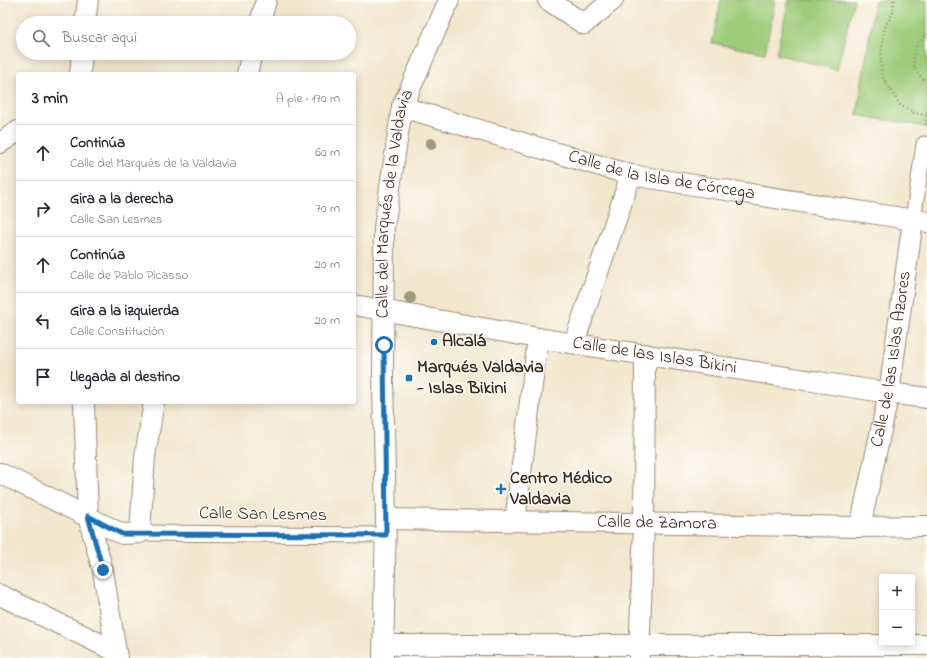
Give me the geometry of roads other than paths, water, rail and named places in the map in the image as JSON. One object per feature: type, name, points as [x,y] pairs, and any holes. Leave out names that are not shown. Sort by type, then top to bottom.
[{"type":"street","points":[[86,16],[88,0]]},
{"type":"street","points":[[262,16],[266,0]]},
{"type":"street","name":"Calle del Marqués de la Valdavia","points":[[384,652],[386,527],[384,228],[402,107],[449,0]]},
{"type":"street","points":[[548,0],[584,24],[613,0]]},
{"type":"street","points":[[80,72],[81,60]]},
{"type":"street","points":[[247,72],[250,60]]},
{"type":"street","name":"Calle de la Isla de Córcega","points":[[402,107],[631,175],[920,221]]},
{"type":"street","points":[[0,142],[16,132]]},
{"type":"street","name":"Calle de las Islas Azores","points":[[860,526],[889,393],[920,221],[924,144]]},
{"type":"street","points":[[574,343],[631,175]]},
{"type":"street","name":"Calle de las Islas Bikini","points":[[356,305],[538,338],[927,398]]},
{"type":"street","points":[[515,522],[538,338]]},
{"type":"street","points":[[639,652],[644,523],[645,354]]},
{"type":"street","points":[[84,404],[88,516],[103,570],[116,654]]},
{"type":"street","points":[[0,473],[122,534],[140,533],[145,456],[154,404]]},
{"type":"street","name":"Calle de Zamora","points":[[386,527],[515,522],[927,526]]},
{"type":"street","name":"Calle San Lesmes","points":[[140,533],[386,527]]},
{"type":"street","points":[[0,595],[116,654]]},
{"type":"street","points":[[384,652],[639,652],[927,645]]},
{"type":"place","name":"Alcalá","points":[[434,342]]},
{"type":"place","name":"Marqués Valdavia - Islas Bikini","points":[[409,378]]},
{"type":"place","name":"Centro Médico Valdavia","points":[[501,489]]}]
